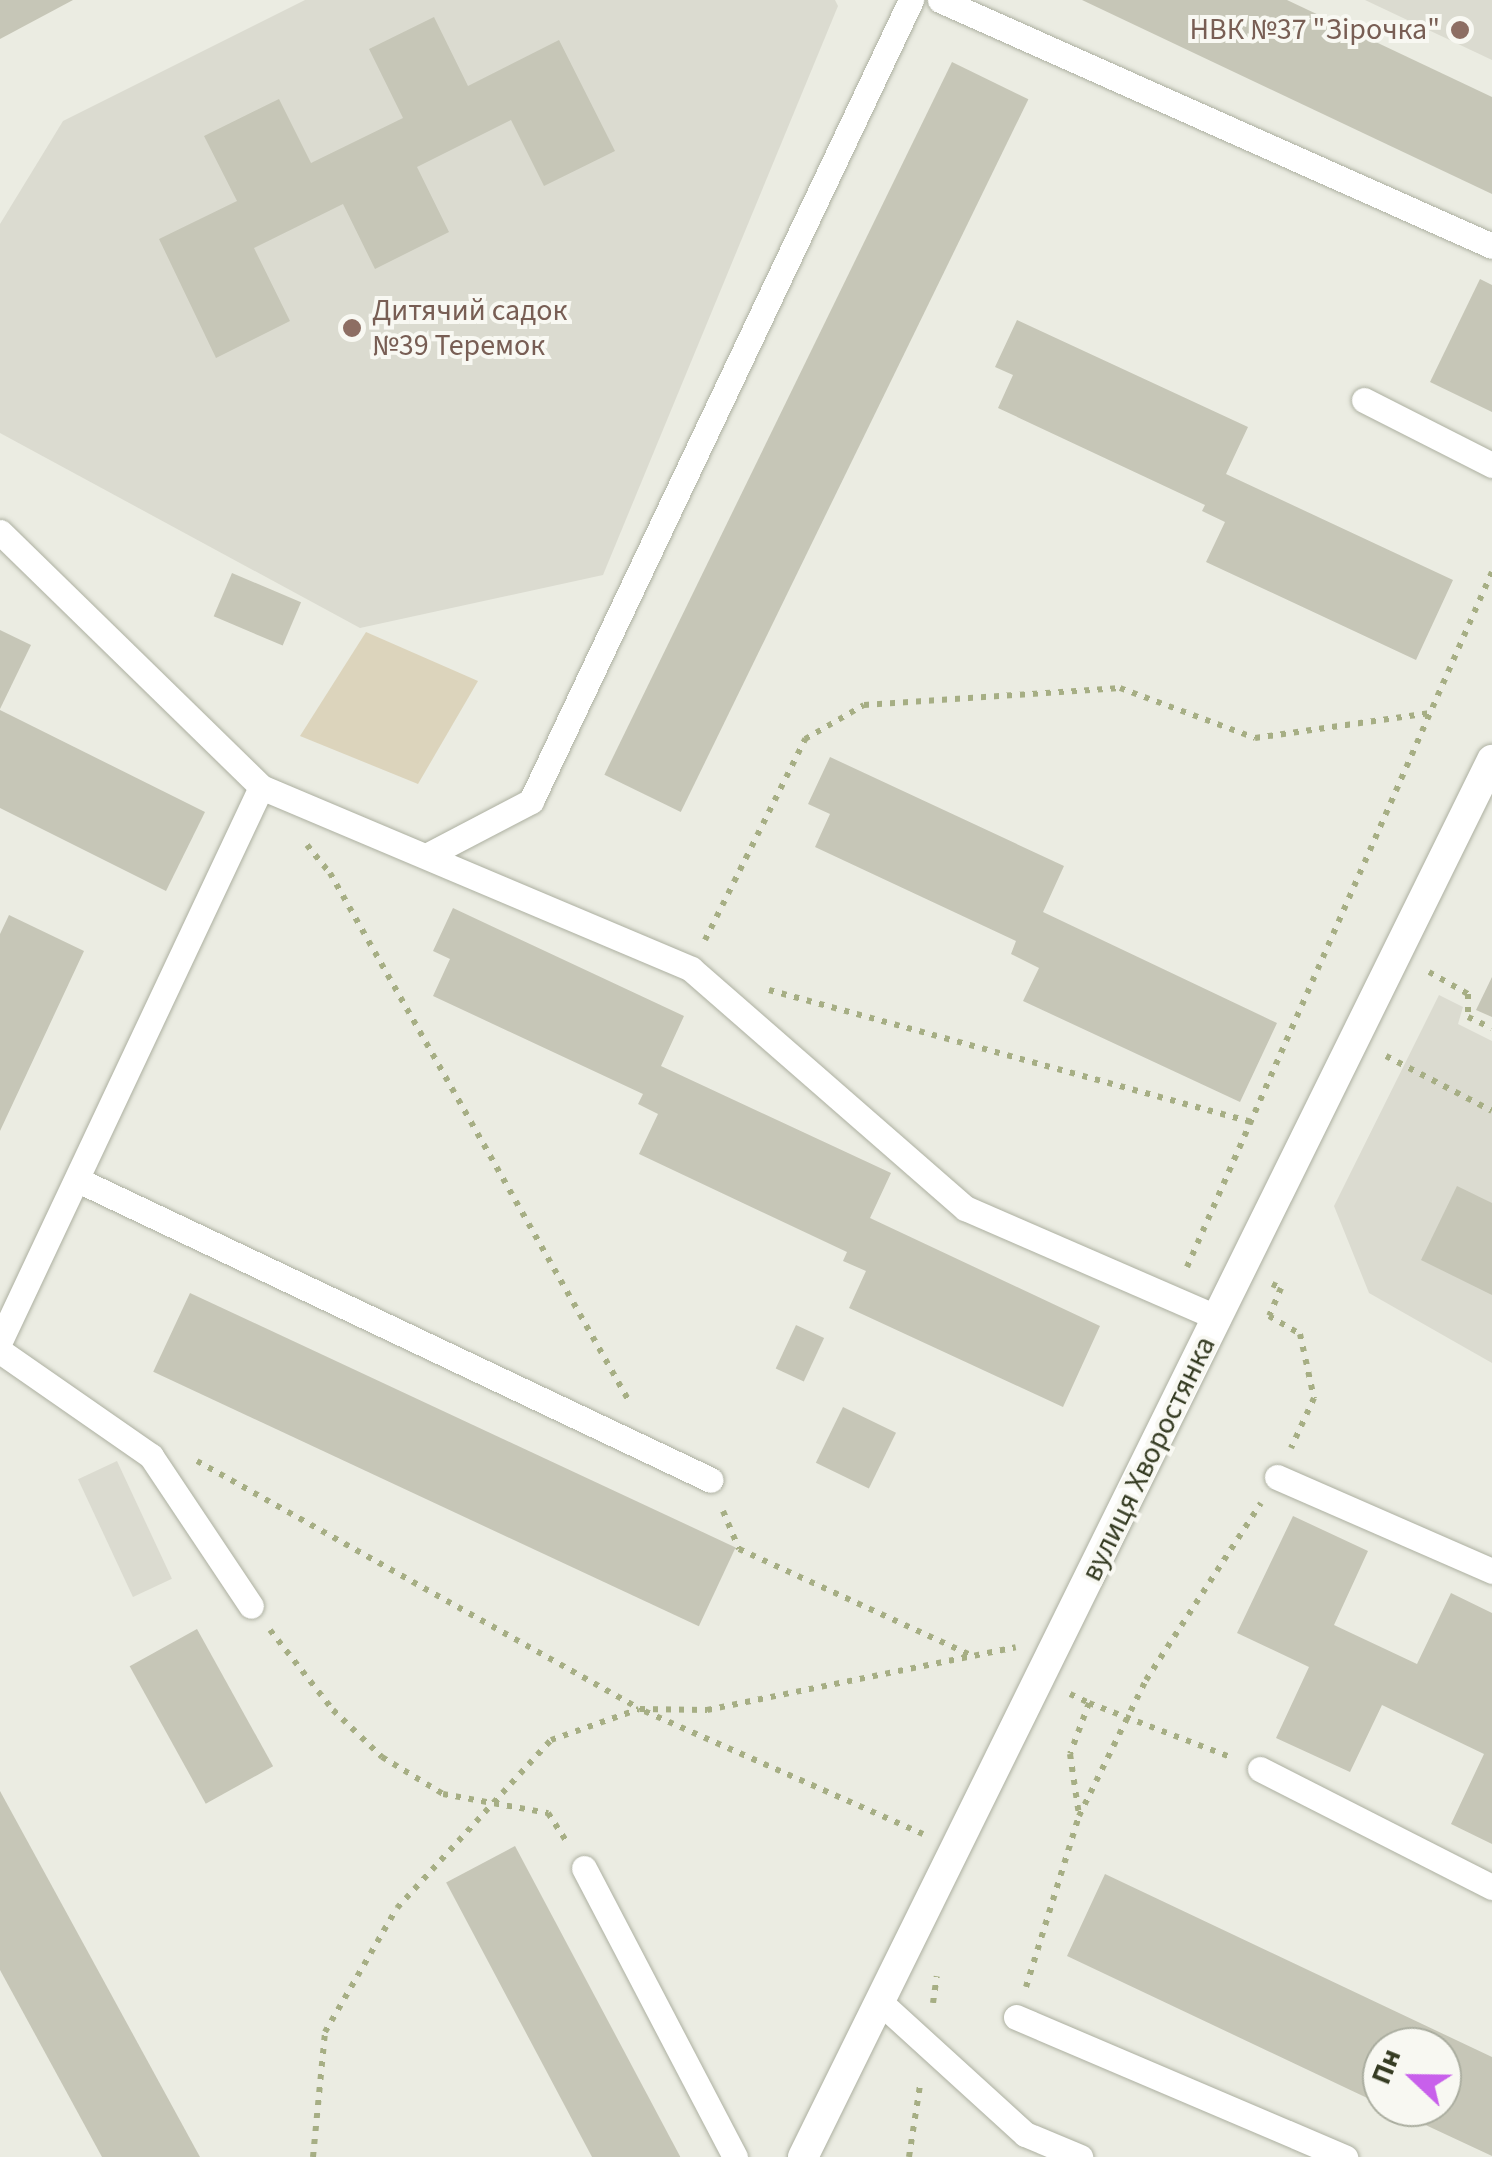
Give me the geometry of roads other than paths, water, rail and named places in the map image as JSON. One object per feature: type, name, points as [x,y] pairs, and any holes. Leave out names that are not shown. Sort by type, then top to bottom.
[{"type":"street","name":"вулиця Хворостянка","points":[[802,2157],[1492,760]]},
{"type":"lane","points":[[426,856],[531,801],[911,0]]},
{"type":"lane","points":[[940,0],[1492,246]]},
{"type":"lane","points":[[1364,400],[1492,465]]},
{"type":"lane","points":[[0,532],[262,787],[691,968],[965,1208],[1218,1318]]},
{"type":"lane","points":[[0,1341],[262,787]]},
{"type":"lane","points":[[78,1180],[711,1480]]},
{"type":"lane","points":[[0,1351],[151,1456],[251,1606]]},
{"type":"lane","points":[[1278,1477],[1492,1571]]},
{"type":"lane","points":[[1260,1770],[1492,1887]]},
{"type":"lane","points":[[584,1868],[736,2157]]},
{"type":"lane","points":[[880,2002],[1025,2134],[1080,2157]]},
{"type":"lane","points":[[1016,2017],[1346,2157]]},
{"type":"place","name":"НВК №37 \"Зірочка\"","points":[[1460,30]]},
{"type":"place","name":"Дитячий садок №39 Теремок","points":[[352,328]]}]
